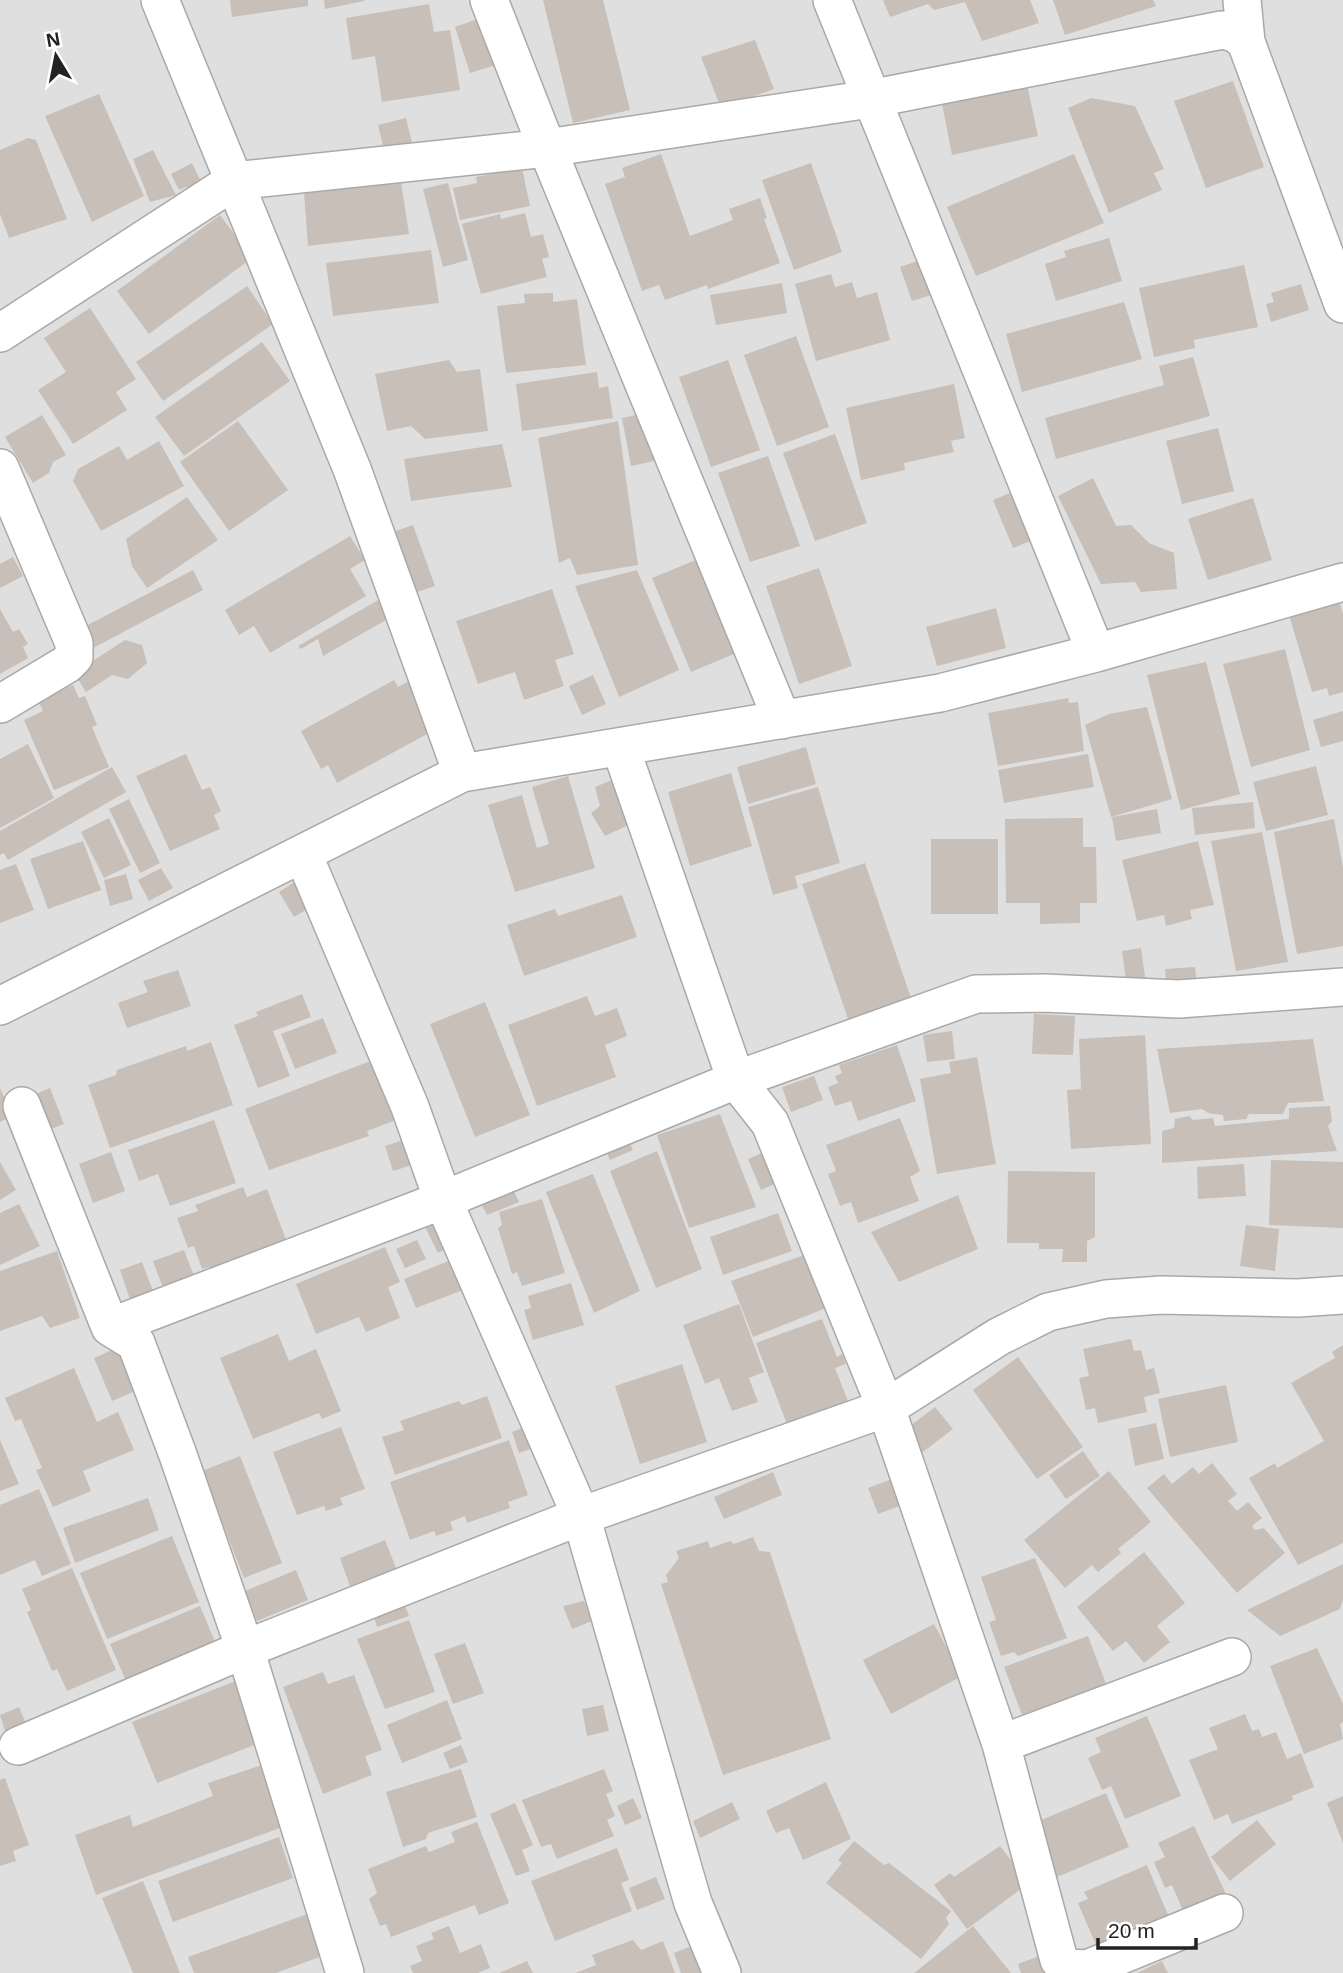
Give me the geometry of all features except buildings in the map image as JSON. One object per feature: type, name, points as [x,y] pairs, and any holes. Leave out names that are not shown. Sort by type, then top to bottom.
[{"type":"street","points":[[160,0],[352,469],[462,774]]},
{"type":"street","points":[[489,0],[782,720]]},
{"type":"street","points":[[832,0],[1096,653]]},
{"type":"street","points":[[1242,0],[1246,42],[1343,304]]},
{"type":"street","points":[[0,333],[234,181],[547,148],[870,99],[1222,30],[1235,33],[1246,42]]},
{"type":"street","points":[[0,468],[74,643],[74,657],[67,664],[0,704]]},
{"type":"street","points":[[0,1006],[462,774],[621,749],[940,692],[1096,653],[1343,582]]},
{"type":"street","points":[[621,749],[736,1080],[770,1123],[886,1408],[1001,1744],[1059,1960],[1068,1968],[1087,1969],[1224,1913]]},
{"type":"street","points":[[303,854],[410,1107],[443,1200],[581,1516],[693,1903],[722,1973]]},
{"type":"street","points":[[110,1327],[443,1200],[736,1080],[976,994],[1044,993],[1179,999],[1343,987]]},
{"type":"street","points":[[22,1106],[110,1327],[136,1343],[245,1649],[345,1973]]},
{"type":"street","points":[[18,1746],[245,1649],[581,1516],[886,1408],[998,1337],[1048,1312],[1106,1299],[1161,1294],[1298,1298],[1343,1295]]},
{"type":"street","points":[[1001,1744],[1232,1657]]},
{"type":"shaded area","points":[[0,0],[1343,0],[1343,1973],[0,1973]]}]
